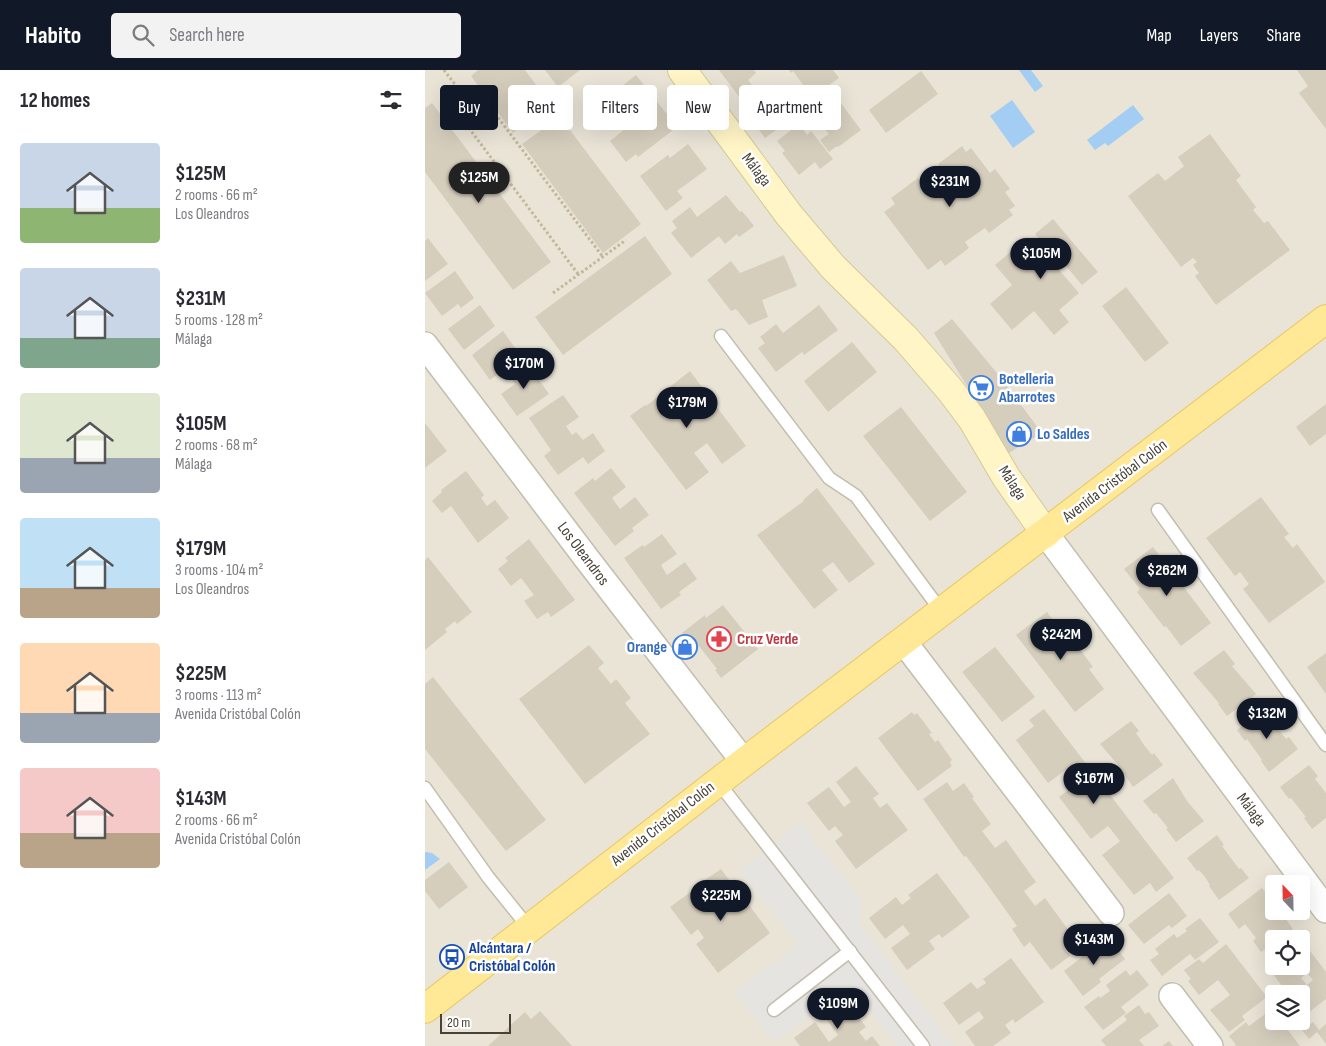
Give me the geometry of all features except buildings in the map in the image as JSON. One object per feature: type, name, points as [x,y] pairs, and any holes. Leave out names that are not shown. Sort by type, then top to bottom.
[{"type":"main road","name":"Avenida Cristóbal Colón","points":[[425,1009],[744,762],[1326,319]]},
{"type":"street","name":"Málaga","points":[[682,70],[789,215],[833,267],[906,339],[951,391],[972,419],[1006,477],[1045,534],[1326,910]]},
{"type":"street","name":"Los Oleandros","points":[[425,345],[581,552],[744,762]]},
{"type":"street","points":[[904,642],[1111,913]]},
{"type":"street","points":[[1172,996],[1210,1046]]},
{"type":"lane","points":[[721,336],[829,478],[856,496],[942,612]]},
{"type":"lane","points":[[1158,510],[1326,745]]},
{"type":"lane","points":[[718,782],[923,1046]]},
{"type":"lane","points":[[425,788],[488,877],[529,928]]},
{"type":"lane","points":[[774,1010],[850,951]]},
{"type":"path","points":[[444,70],[455,85]]},
{"type":"path","points":[[498,117],[603,257]]},
{"type":"path","points":[[470,130],[579,274]]},
{"type":"path","points":[[553,293],[626,240]]},
{"type":"shaded area","points":[[425,70],[1326,70],[1326,1046],[425,1046]]},
{"type":"shaded area","points":[[801,823],[862,902],[859,922],[953,1046],[897,1046],[850,985],[775,1042],[734,993],[798,943],[739,871]]},
{"type":"water","points":[[1019,70],[1031,70],[1043,86],[1035,92]]},
{"type":"water","points":[[1012,100],[1035,132],[1013,148],[990,116]]},
{"type":"water","points":[[1133,105],[1144,119],[1108,146],[1105,143],[1095,150],[1087,140]]},
{"type":"water","points":[[425,852],[432,853],[440,859],[425,870]]},
{"type":"place","name":"Botelleria Abarrotes","points":[[981,388]]},
{"type":"place","name":"Lo Saldes","points":[[1019,434]]},
{"type":"place","name":"Cruz Verde","points":[[719,639]]},
{"type":"place","name":"Orange","points":[[685,647]]},
{"type":"place","name":"Alcántara / Cristóbal Colón","points":[[452,957]]}]
